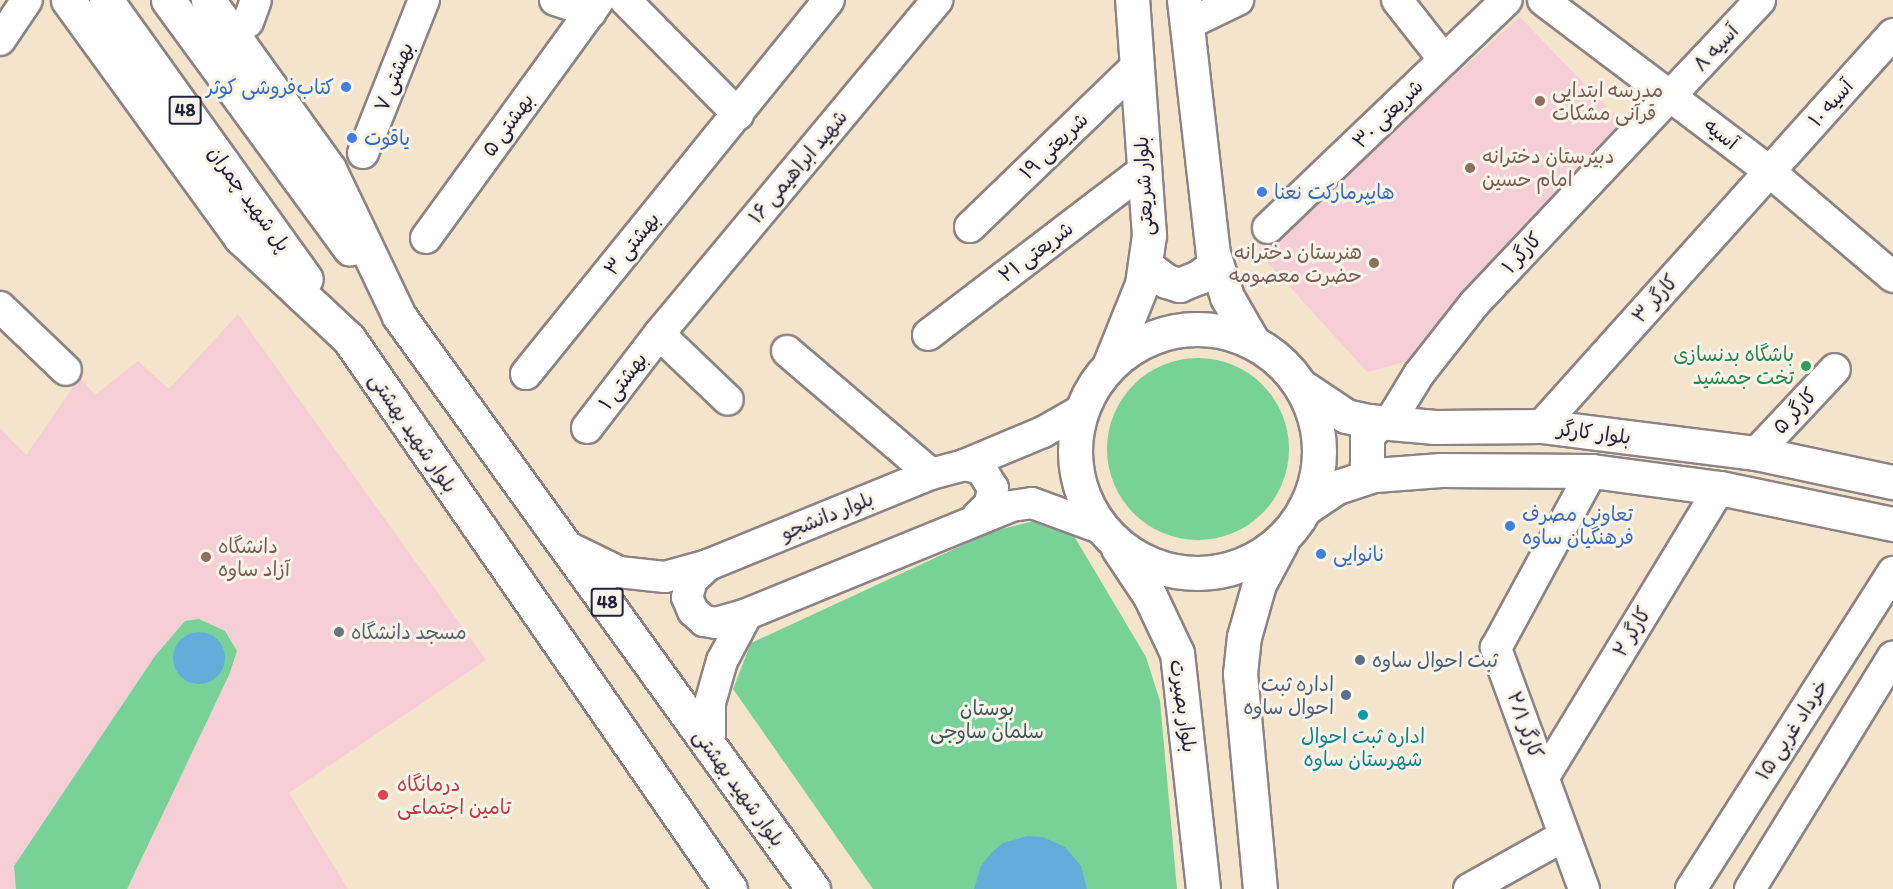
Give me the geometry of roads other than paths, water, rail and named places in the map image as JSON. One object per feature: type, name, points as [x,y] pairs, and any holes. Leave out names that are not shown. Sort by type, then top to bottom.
[{"type":"main road","name":"بلوار شهید بهشتی","points":[[68,0],[240,237],[350,339],[730,889]]},
{"type":"main road","name":"پل شهید چمران","points":[[106,0],[350,339]]},
{"type":"main road","name":"48","points":[[168,0],[399,316]]},
{"type":"main road","name":"بلوار شهید بهشتی","points":[[208,0],[329,169],[399,316],[813,889]]},
{"type":"main road","name":"بلوار شریعتی","points":[[1109,366],[1142,284],[1149,235],[1138,66],[1128,2]]},
{"type":"main road","points":[[1185,13],[1216,264],[1227,297],[1253,342]]},
{"type":"main road","points":[[1145,264],[1166,280],[1179,285],[1199,277],[1216,264]]},
{"type":"main road","points":[[1082,410],[1109,366],[1152,337],[1186,329],[1220,331],[1253,342],[1280,361],[1300,386],[1315,420],[1318,456],[1304,508],[1285,534],[1259,584],[1244,638],[1240,674],[1260,889]]},
{"type":"main road","name":"بلوار کارگر","points":[[1300,386],[1346,416],[1384,423],[1541,426],[1756,453],[1893,482]]},
{"type":"main road","name":"بلوار بصیرت","points":[[1082,410],[1076,435],[1077,469],[1089,508],[1150,596],[1176,653],[1203,889]]},
{"type":"main road","points":[[1375,475],[1367,464],[1367,436],[1384,423]]},
{"type":"main road","name":"بلوار کارگر","points":[[1304,508],[1337,487],[1375,475],[1441,470],[1592,471],[1720,488],[1893,524]]},
{"type":"main road","points":[[1108,534],[1147,563],[1189,573],[1231,568],[1251,560],[1285,534]]},
{"type":"street","points":[[0,40],[27,0]]},
{"type":"street","name":"بهشتی ۷","points":[[363,153],[424,0]]},
{"type":"street","points":[[555,0],[595,6]]},
{"type":"street","points":[[625,0],[738,114]]},
{"type":"street","name":"بهشتی ۳","points":[[526,374],[829,0]]},
{"type":"street","name":"شهید ابراهیمی ۱۶","points":[[659,334],[937,0]]},
{"type":"street","points":[[1185,13],[1238,0]]},
{"type":"street","points":[[1397,0],[1444,60]]},
{"type":"street","name":"شریعتی ۳۰","points":[[1268,228],[1507,0]]},
{"type":"street","name":"آسیه","points":[[1543,0],[1768,171],[1893,277]]},
{"type":"street","name":"آسیه ۸","points":[[1672,96],[1760,0]]},
{"type":"street","name":"بهشتی ۵","points":[[426,238],[595,6]]},
{"type":"street","name":"آسیه ۱۰","points":[[1768,171],[1893,34]]},
{"type":"street","name":"شریعتی ۱۹","points":[[970,227],[1138,66]]},
{"type":"street","name":"کارگر ۱","points":[[1384,423],[1474,304],[1672,96]]},
{"type":"street","name":"شریعتی ۲۱","points":[[928,334],[1144,170]]},
{"type":"street","name":"کارگر ۳","points":[[1541,426],[1768,171]]},
{"type":"street","points":[[4,322],[66,370]]},
{"type":"street","points":[[659,334],[728,400]]},
{"type":"street","name":"بهشتی ۱","points":[[587,428],[659,334]]},
{"type":"street","points":[[787,351],[931,474]]},
{"type":"street","name":"کارگر ۵","points":[[1756,453],[1835,369]]},
{"type":"street","name":"بلوار دانشجو","points":[[568,547],[618,572],[665,577],[708,565],[931,474],[964,465],[1042,432],[1082,410]]},
{"type":"street","points":[[964,465],[981,470],[993,489],[990,504],[978,517]]},
{"type":"street","name":"کارگر ۲/۱","points":[[1584,889],[1562,837],[1544,777],[1496,648],[1592,471]]},
{"type":"street","name":"کارگر ۲","points":[[1544,777],[1720,488]]},
{"type":"street","points":[[708,565],[692,580],[687,597],[693,610],[704,621],[716,623],[747,614],[978,517],[1032,503],[1108,534]]},
{"type":"street","name":"۱۵ خرداد غربی","points":[[1690,889],[1893,572]]},
{"type":"street","points":[[710,749],[710,703],[722,661],[747,614]]},
{"type":"street","points":[[1750,889],[1893,657]]},
{"type":"street","points":[[1469,889],[1562,837]]},
{"type":"water","points":[[194,632],[204,632],[218,639],[225,658],[218,677],[204,684],[194,684],[184,680],[177,673],[173,663],[173,653],[177,643],[184,636]]},
{"type":"water","points":[[1027,836],[1043,837],[1065,847],[1081,866],[1087,889],[974,889],[981,866],[991,853],[1003,843]]},
{"type":"place","name":"کتاب‌فروشی کوثر","points":[[346,87]]},
{"type":"place","name":"مدرسه ابتدایی قرآنی مشکات","points":[[1540,101]]},
{"type":"place","name":"یاقوت","points":[[352,138]]},
{"type":"place","name":"دبیرستان دخترانه امام حسین","points":[[1470,168]]},
{"type":"place","name":"هایپرمارکت نعنا","points":[[1262,192]]},
{"type":"place","name":"هنرستان دخترانه حضرت معصومه","points":[[1374,263]]},
{"type":"place","name":"باشگاه بدنسازی تخت جمشید","points":[[1806,366]]},
{"type":"place","name":"تعاونی مصرف فرهنگیان ساوه","points":[[1510,526]]},
{"type":"place","name":"نانوایی","points":[[1321,554]]},
{"type":"place","name":"دانشگاه آزاد ساوه","points":[[206,557]]},
{"type":"place","name":"مسجد دانشگاه","points":[[339,632]]},
{"type":"place","name":"ثبت احوال ساوه","points":[[1360,660]]},
{"type":"place","name":"اداره ثبت احوال ساوه","points":[[1346,695]]},
{"type":"place","name":"اداره ثبت احوال شهرستان ساوه","points":[[1363,715]]},
{"type":"place","name":"درمانگاه تامین اجتماعی","points":[[383,795]]},
{"type":"park label","name":"بوستان سلمان ساوجی","points":[[987,720]]}]
